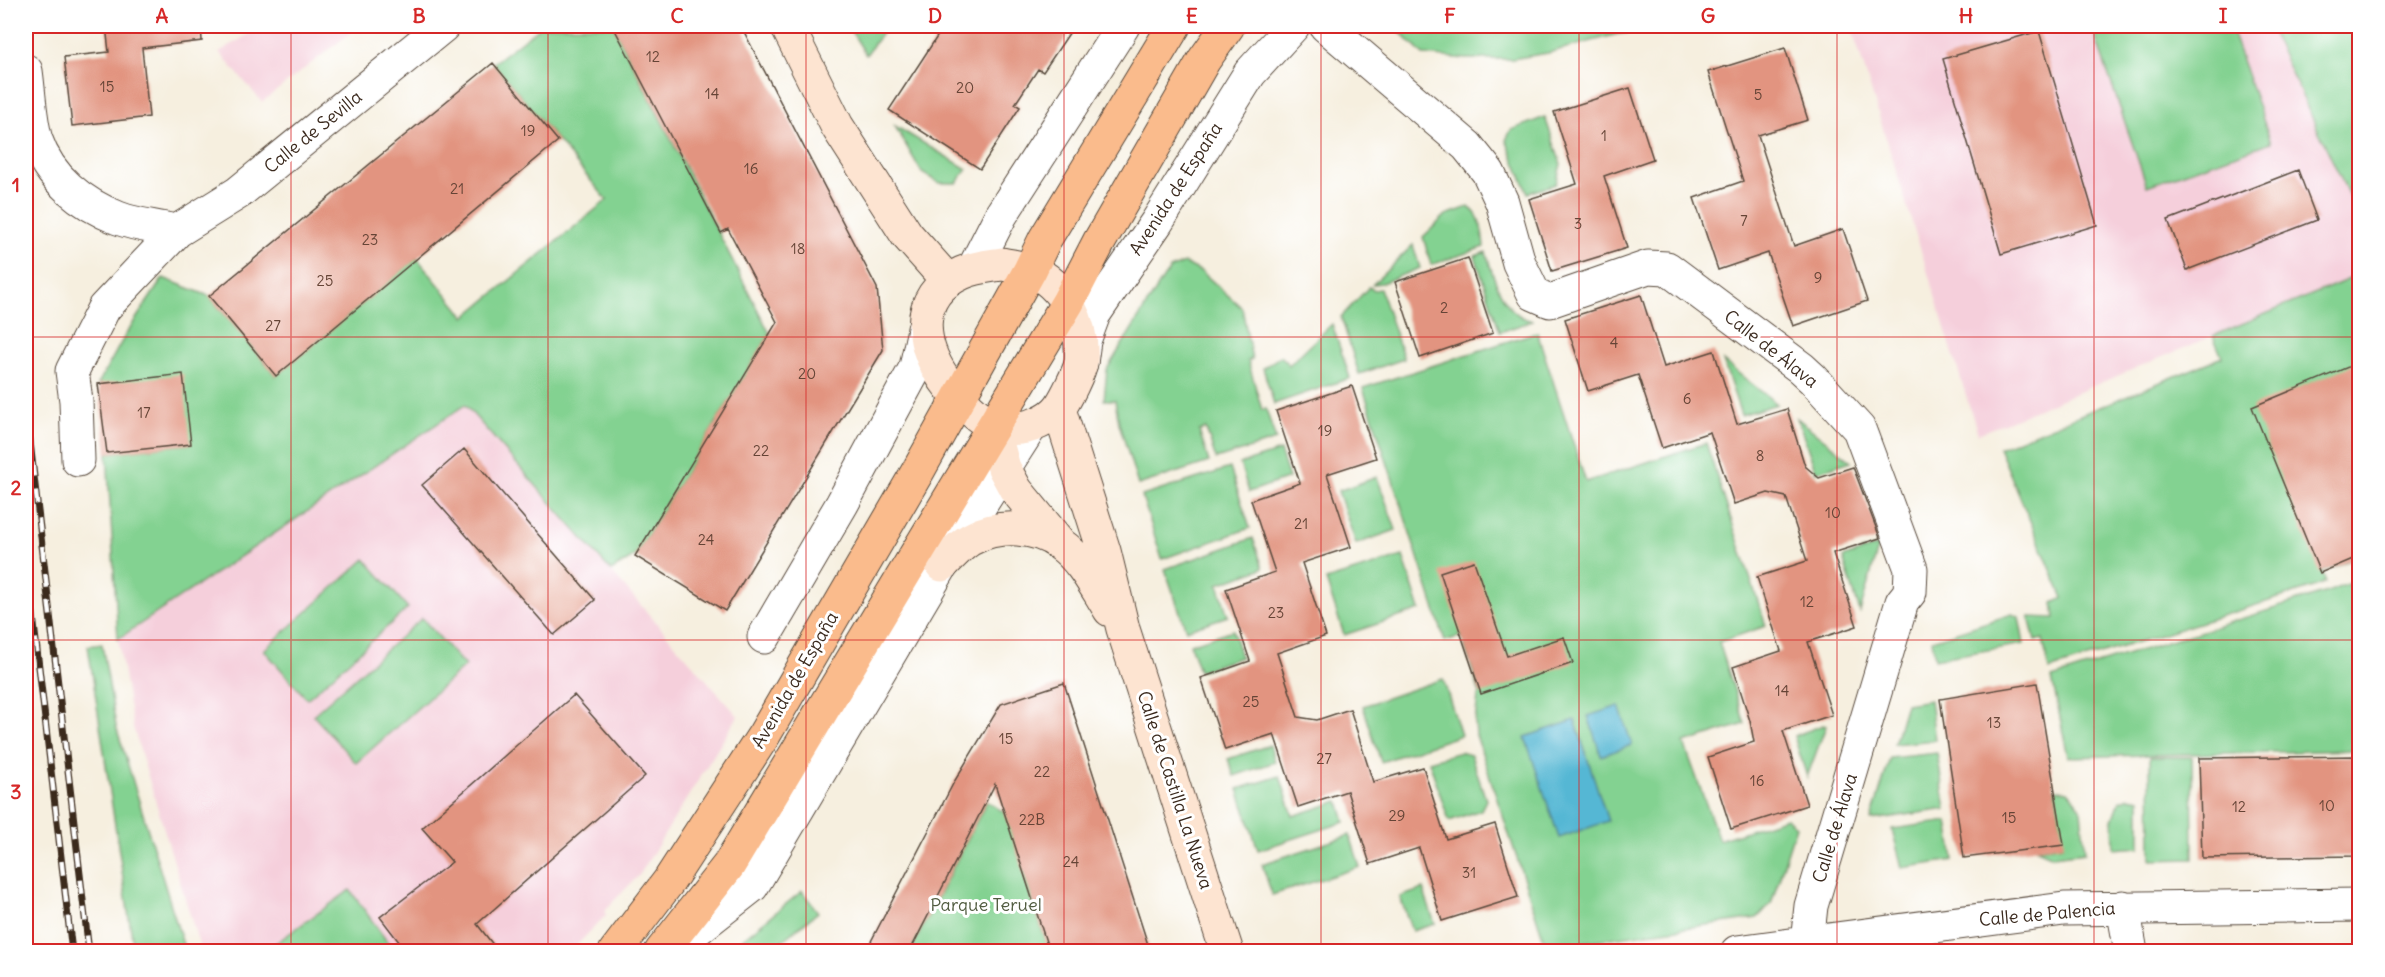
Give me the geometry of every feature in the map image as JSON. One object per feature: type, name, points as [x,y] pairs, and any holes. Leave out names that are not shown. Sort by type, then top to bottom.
[{"type":"main road","name":"Avenida de España","points":[[615,951],[669,881],[764,735],[1030,270],[1045,239],[1174,26]]},
{"type":"main road","name":"Avenida de España","points":[[661,951],[729,865],[913,561],[992,424],[1068,302],[1099,242],[1204,60],[1228,26]]},
{"type":"street","name":"Calle de Sevilla","points":[[78,460],[76,401],[72,371],[104,308],[177,231],[238,193],[443,26]]},
{"type":"street","points":[[787,26],[837,126],[907,235],[961,275]]},
{"type":"street","points":[[764,637],[842,504],[916,367],[932,297],[961,275],[1123,26]]},
{"type":"street","name":"Avenida de España","points":[[1059,409],[1081,364],[1084,341],[1094,314],[1157,222],[1250,73],[1293,26]]},
{"type":"street","name":"Calle de Álava","points":[[1326,26],[1467,146],[1488,172],[1502,202],[1519,263],[1534,294],[1550,301],[1648,267],[1667,268],[1801,368],[1859,429],[1911,569],[1910,592],[1902,602],[1811,906],[1807,943]]},
{"type":"street","points":[[26,71],[36,140],[55,176],[93,206],[120,219],[177,231]]},
{"type":"street","name":"Avenida de España","points":[[961,275],[1002,264],[1030,270],[1051,283],[1068,302],[1079,332],[1081,364]]},
{"type":"street","points":[[924,329],[926,345],[934,364],[958,397],[992,424],[1015,430],[1045,420],[1059,409]]},
{"type":"street","name":"Calle de Castilla La Nueva","points":[[1059,409],[1104,551],[1123,629],[1227,951]]},
{"type":"street","name":"Calle de Castilla La Nueva","points":[[992,424],[1004,468],[1016,490],[1081,566],[1123,629]]},
{"type":"street","points":[[668,951],[752,886],[942,565],[1031,426]]},
{"type":"street","name":"Calle de Castilla La Nueva","points":[[942,565],[971,538],[996,529],[1019,528],[1042,535],[1060,544]]},
{"type":"street","name":"Calle de Palencia","points":[[1737,951],[2064,909],[2360,905]]},
{"type":"street","points":[[2123,907],[2131,951]]},
{"type":"shaded area","points":[[263,26],[359,26],[262,102],[219,52]]},
{"type":"shaded area","points":[[1851,26],[2359,26],[2359,275],[1978,434]]},
{"type":"shaded area","points":[[465,405],[738,716],[640,874],[604,911],[606,915],[571,951],[394,951],[350,890],[265,951],[201,951],[133,727],[118,639]]},
{"type":"green space","points":[[541,26],[613,26],[770,334],[635,556],[611,571],[465,405],[118,639],[107,453],[190,444],[98,384],[126,334],[163,278],[209,296],[276,376],[417,258],[465,317],[607,200],[493,63]]},
{"type":"green space","points":[[848,26],[887,26],[866,55]]},
{"type":"green space","points":[[1394,26],[1679,26],[1618,34],[1548,53],[1512,59],[1466,59],[1423,55]]},
{"type":"green space","points":[[2126,26],[2230,26],[2271,142],[2147,186],[2095,36]]},
{"type":"green space","points":[[2269,26],[2356,26],[2360,33],[2359,217]]},
{"type":"green space","points":[[1545,117],[1561,164],[1556,184],[1528,193],[1506,140],[1511,130]]},
{"type":"green space","points":[[895,126],[967,169],[957,183],[939,183],[922,173]]},
{"type":"green space","points":[[1468,207],[1479,219],[1484,247],[1431,265],[1423,237],[1446,215]]},
{"type":"green space","points":[[1413,245],[1420,268],[1382,283],[1373,284]]},
{"type":"green space","points":[[1486,252],[1496,284],[1506,303],[1513,311],[1532,321],[1500,332],[1475,256]]},
{"type":"green space","points":[[1184,263],[1202,272],[1242,308],[1252,359],[1248,361],[1262,410],[1266,409],[1276,440],[1216,459],[1206,429],[1199,431],[1209,462],[1138,485],[1119,423],[1115,400],[1104,400],[1107,369],[1164,277],[1170,269]]},
{"type":"green space","points":[[2359,275],[2359,556],[2322,572],[2326,582],[2314,587],[2049,670],[2043,639],[2035,641],[2029,617],[2055,618],[2053,603],[2063,598],[1999,448],[2222,357],[2213,336]]},
{"type":"green space","points":[[1369,287],[1374,290],[1380,289],[1404,359],[1359,374],[1341,317]]},
{"type":"green space","points":[[1332,324],[1350,378],[1274,404],[1263,368],[1281,356],[1289,365]]},
{"type":"green space","points":[[1537,332],[1586,482],[1706,443],[1766,626],[1719,642],[1745,724],[1684,743],[1719,840],[1786,818],[1796,826],[1771,904],[1757,918],[1576,943],[1564,941],[1546,946],[1476,735],[1475,722],[1480,694],[1461,636],[1445,641],[1363,388]]},
{"type":"green space","points":[[1723,361],[1777,404],[1741,415]]},
{"type":"green space","points":[[1797,418],[1851,461],[1816,472]]},
{"type":"green space","points":[[1280,451],[1289,478],[1249,492],[1240,464]]},
{"type":"green space","points":[[1230,468],[1250,528],[1162,559],[1142,496]]},
{"type":"green space","points":[[1377,477],[1396,530],[1356,544],[1338,491]]},
{"type":"green space","points":[[1253,538],[1263,568],[1218,584],[1228,616],[1186,630],[1165,569]]},
{"type":"green space","points":[[1879,545],[1860,612],[1843,558]]},
{"type":"green space","points":[[1403,556],[1420,610],[1344,635],[1326,580]]},
{"type":"green space","points":[[365,559],[408,608],[307,699],[264,650]]},
{"type":"green space","points":[[2359,579],[2359,750],[2068,757],[2052,678],[2330,591]]},
{"type":"green space","points":[[2012,614],[2019,617],[2024,644],[1935,659],[1932,640]]},
{"type":"green space","points":[[422,618],[465,666],[356,763],[313,715]]},
{"type":"green space","points":[[1233,630],[1241,657],[1199,671],[1190,644]]},
{"type":"green space","points":[[102,644],[116,726],[185,951],[134,951],[88,646]]},
{"type":"green space","points":[[1443,679],[1461,735],[1381,762],[1363,706]]},
{"type":"green space","points":[[1930,700],[1935,740],[1894,744],[1906,704]]},
{"type":"green space","points":[[1823,725],[1826,726],[1807,777],[1794,736]]},
{"type":"green space","points":[[1270,745],[1275,762],[1234,776],[1228,759]]},
{"type":"green space","points":[[1460,752],[1471,755],[1486,800],[1481,810],[1449,821],[1429,761]]},
{"type":"green space","points":[[1937,753],[1946,809],[1871,820],[1890,758]]},
{"type":"green space","points":[[2150,757],[2192,757],[2193,859],[2151,860]]},
{"type":"green space","points":[[1280,776],[1293,816],[1339,801],[1345,822],[1258,850],[1238,789]]},
{"type":"green space","points":[[2055,789],[2068,791],[2076,800],[2081,811],[2085,852],[2053,856],[2037,849],[2063,845]]},
{"type":"green space","points":[[2129,797],[2140,799],[2140,847],[2114,849],[2113,820],[2120,801]]},
{"type":"green space","name":"Parque Teruel","points":[[987,801],[1005,813],[1049,951],[910,952]]},
{"type":"green space","points":[[1948,821],[1954,860],[1902,868],[1892,829]]},
{"type":"green space","points":[[1350,835],[1360,867],[1272,895],[1262,864]]},
{"type":"green space","points":[[1423,889],[1435,924],[1412,931],[1400,897]]},
{"type":"green space","points":[[350,890],[394,951],[265,951]]},
{"type":"green space","points":[[802,891],[818,912],[769,951],[728,951]]},
{"type":"water","points":[[1619,706],[1632,745],[1601,756],[1588,716]]},
{"type":"water","points":[[1575,720],[1608,821],[1559,838],[1525,737]]},
{"type":"building","points":[[106,26],[201,26],[202,41],[142,48],[149,117],[72,126],[64,57],[109,52]]},
{"type":"building","points":[[613,26],[741,26],[877,288],[883,350],[725,611],[635,556],[777,322],[728,229],[721,233]]},
{"type":"building","points":[[944,26],[1074,26],[1043,72],[1038,69],[1015,104],[1020,107],[980,169],[889,110]]},
{"type":"building","points":[[2039,31],[2097,225],[2001,254],[1943,59]]},
{"type":"building","points":[[1785,48],[1808,120],[1758,135],[1794,246],[1843,229],[1867,301],[1793,326],[1768,253],[1718,270],[1694,198],[1743,181],[1708,72]]},
{"type":"building","points":[[493,63],[558,141],[276,376],[209,296]]},
{"type":"building","points":[[1630,88],[1653,159],[1604,176],[1627,248],[1552,271],[1529,199],[1577,184],[1554,112]]},
{"type":"building","points":[[2298,170],[2317,220],[2187,270],[2168,220]]},
{"type":"building","points":[[1468,258],[1493,333],[1420,358],[1395,282]]},
{"type":"building","points":[[1641,295],[1664,367],[1714,351],[1737,424],[1787,409],[1805,466],[1819,478],[1853,467],[1880,538],[1833,553],[1857,626],[1808,642],[1832,715],[1783,731],[1807,805],[1731,829],[1708,757],[1754,742],[1750,721],[1733,667],[1781,651],[1757,577],[1807,561],[1786,497],[1768,493],[1734,504],[1710,432],[1662,448],[1638,375],[1588,391],[1565,319]]},
{"type":"building","points":[[2360,362],[2360,556],[2320,573],[2252,407]]},
{"type":"building","points":[[183,374],[191,444],[107,453],[98,384]]},
{"type":"building","points":[[1352,386],[1376,458],[1327,474],[1351,547],[1302,563],[1326,636],[1277,653],[1298,717],[1317,720],[1350,709],[1373,782],[1423,767],[1446,839],[1495,824],[1518,897],[1442,921],[1419,848],[1370,864],[1347,791],[1298,807],[1274,734],[1225,750],[1201,678],[1250,661],[1226,589],[1275,572],[1251,500],[1300,483],[1276,411]]},
{"type":"building","points":[[464,449],[595,600],[554,635],[422,485]]},
{"type":"building","points":[[1474,561],[1507,656],[1564,637],[1573,663],[1481,694],[1440,572]]},
{"type":"building","points":[[1064,683],[1150,951],[1049,951],[995,784],[910,951],[866,951],[954,782],[1001,704]]},
{"type":"building","points":[[2037,683],[2064,845],[1964,858],[1940,699]]},
{"type":"building","points":[[574,695],[645,776],[477,924],[498,951],[406,951],[380,917],[452,862],[422,828]]},
{"type":"building","points":[[2360,756],[2360,856],[2202,858],[2199,758]]},
{"type":"railway","points":[[26,407],[89,952]]},
{"type":"railway","points":[[26,555],[72,952]]}]
